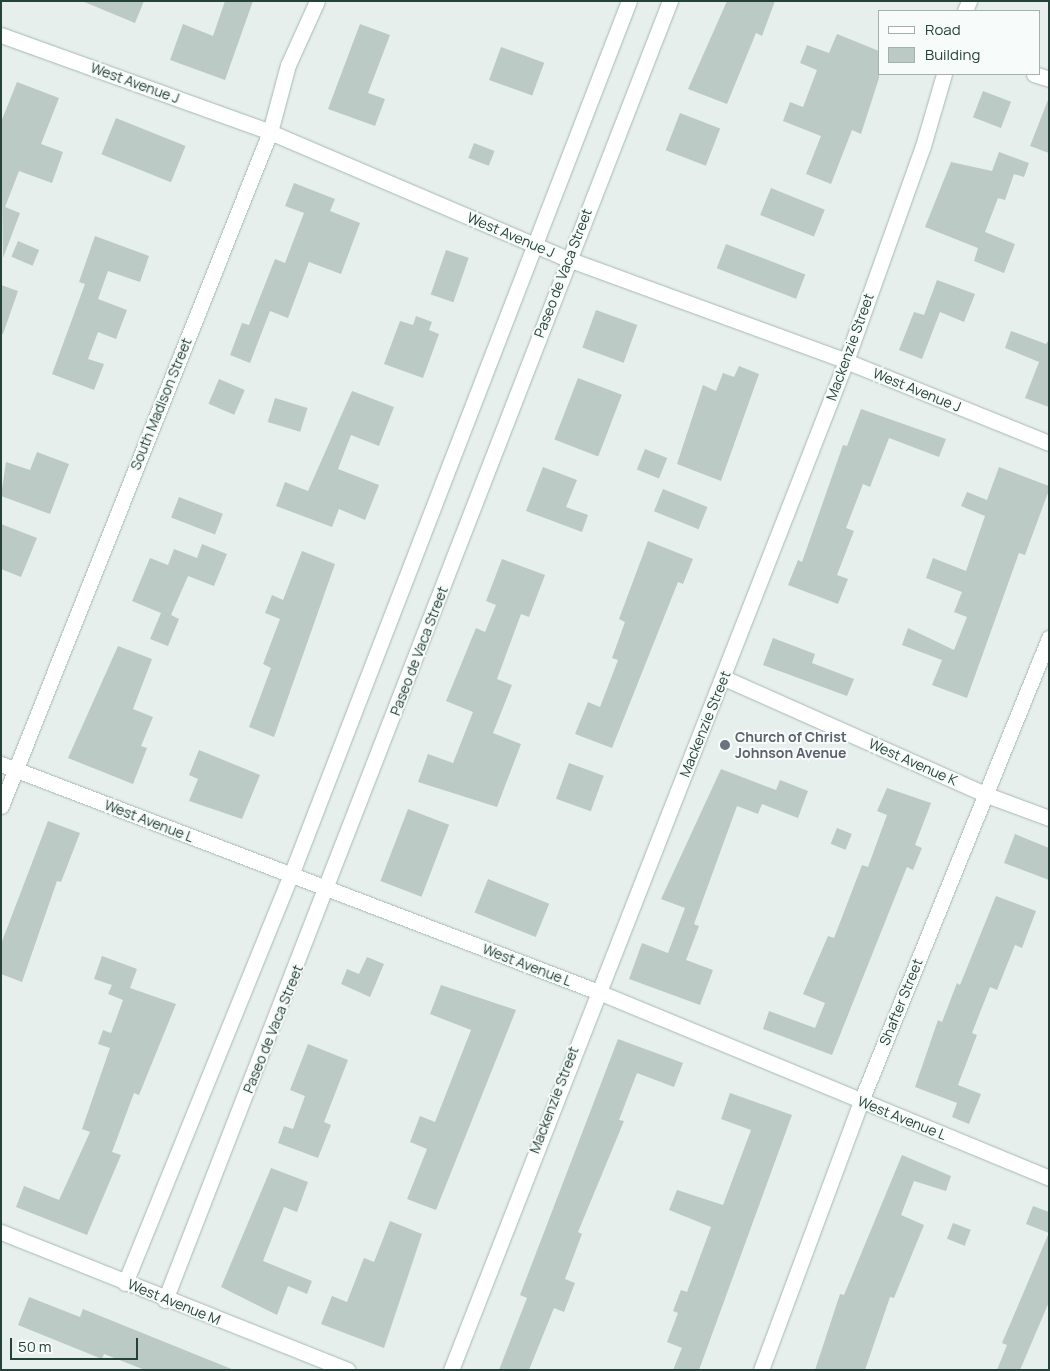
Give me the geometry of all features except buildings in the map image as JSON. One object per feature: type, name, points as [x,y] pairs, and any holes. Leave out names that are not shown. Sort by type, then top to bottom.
[{"type":"street","name":"South Madison Street","points":[[1,806],[8,767],[270,132],[288,65],[317,1]]},
{"type":"street","points":[[125,1283],[291,875],[629,1]]},
{"type":"street","name":"Paseo de Vaca Street","points":[[165,1300],[328,889],[568,259],[670,1]]},
{"type":"street","name":"West Avenue J","points":[[1,35],[270,132],[568,259],[846,361],[1049,443]]},
{"type":"street","name":"Mackenzie Street","points":[[451,1370],[596,991],[724,678],[846,361],[923,146],[944,75]]},
{"type":"street","points":[[1037,75],[1049,79]]},
{"type":"street","name":"Shafter Street","points":[[762,1370],[861,1101],[984,794],[1049,638]]},
{"type":"street","name":"West Avenue K","points":[[724,678],[984,794],[1049,818]]},
{"type":"street","name":"West Avenue L","points":[[8,767],[596,991],[1049,1178]]},
{"type":"street","name":"West Avenue M","points":[[1,1232],[165,1300],[348,1370]]},
{"type":"place","name":"Church of Christ Johnson Avenue","points":[[725,745]]}]
